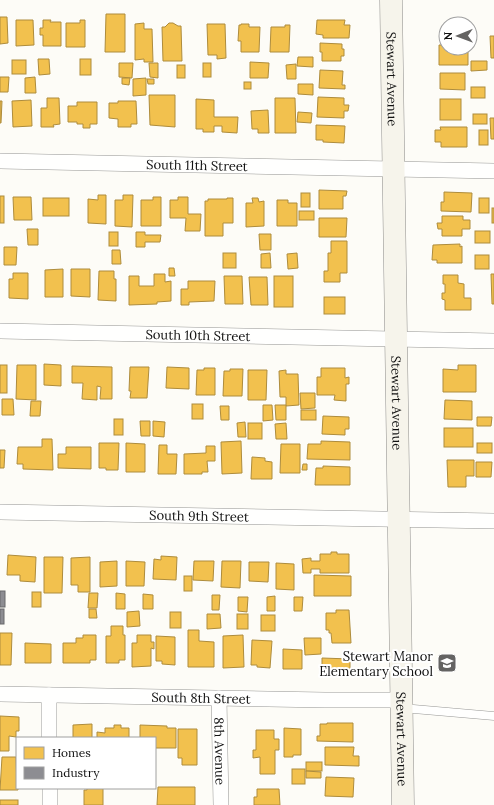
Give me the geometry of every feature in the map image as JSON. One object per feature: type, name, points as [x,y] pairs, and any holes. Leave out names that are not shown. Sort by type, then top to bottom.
[{"type":"main road","name":"Stewart Avenue","points":[[390,0],[394,169],[403,805]]},
{"type":"street","name":"South 11th Street","points":[[0,161],[494,171]]},
{"type":"street","name":"South 10th Street","points":[[0,331],[494,341]]},
{"type":"street","name":"South 9th Street","points":[[0,512],[494,521]]},
{"type":"street","name":"South 8th Street","points":[[0,694],[325,700],[402,704]]},
{"type":"street","points":[[49,695],[49,737]]},
{"type":"street","name":"8th Avenue","points":[[219,698],[221,805]]},
{"type":"street","points":[[50,789],[50,805]]},
{"type":"lane","points":[[402,704],[494,716]]},
{"type":"building: Homes","points":[[106,14],[125,14],[125,52],[105,52]]},
{"type":"building: Homes","points":[[0,17],[7,17],[8,43],[0,44]]},
{"type":"building: Homes","points":[[16,20],[33,20],[34,45],[16,46]]},
{"type":"building: Homes","points":[[43,20],[51,20],[50,22],[61,22],[61,46],[43,46],[43,35],[40,35],[40,28],[43,28]]},
{"type":"building: Homes","points":[[80,20],[85,20],[85,47],[66,47],[66,23],[80,23]]},
{"type":"building: Homes","points":[[317,20],[345,20],[344,25],[350,25],[349,38],[323,38],[323,35],[316,34]]},
{"type":"building: Homes","points":[[144,23],[144,29],[152,29],[153,62],[144,62],[144,59],[135,60],[135,24]]},
{"type":"building: Homes","points":[[169,23],[181,26],[182,61],[163,61],[162,27],[165,27]]},
{"type":"building: Homes","points":[[207,24],[225,24],[226,58],[217,59],[217,55],[208,55]]},
{"type":"building: Homes","points":[[249,24],[249,27],[260,27],[259,52],[241,52],[241,41],[238,41],[239,25]]},
{"type":"building: Homes","points":[[285,25],[290,25],[289,52],[270,52],[271,27],[285,27]]},
{"type":"building: Homes","points":[[490,36],[494,36],[494,58],[491,58]]},
{"type":"building: Homes","points":[[320,43],[342,44],[344,56],[341,56],[341,61],[322,61]]},
{"type":"building: Homes","points":[[439,56],[468,56],[468,65],[439,65]]},
{"type":"building: Homes","points":[[298,57],[313,57],[313,67],[297,66]]},
{"type":"building: Homes","points":[[38,59],[49,59],[50,74],[39,75]]},
{"type":"building: Homes","points":[[80,59],[91,59],[91,75],[80,75]]},
{"type":"building: Homes","points":[[12,60],[26,60],[26,74],[12,74]]},
{"type":"building: Homes","points":[[471,61],[487,61],[487,70],[471,71]]},
{"type":"building: Homes","points":[[250,62],[269,63],[268,78],[250,78]]},
{"type":"building: Homes","points":[[119,63],[133,63],[132,78],[119,77]]},
{"type":"building: Homes","points":[[149,63],[158,63],[158,78],[150,77]]},
{"type":"building: Homes","points":[[203,63],[211,63],[211,77],[203,77]]},
{"type":"building: Homes","points":[[296,64],[296,79],[287,79],[286,65]]},
{"type":"building: Homes","points":[[177,65],[185,65],[185,78],[177,78]]},
{"type":"building: Homes","points":[[320,70],[343,71],[342,85],[345,85],[345,89],[319,88]]},
{"type":"building: Homes","points":[[440,73],[465,73],[465,90],[440,89]]},
{"type":"building: Homes","points":[[0,77],[9,77],[8,92],[0,92]]},
{"type":"building: Homes","points":[[35,77],[36,93],[25,93],[25,78]]},
{"type":"building: Homes","points":[[122,78],[130,78],[129,85],[122,84]]},
{"type":"building: Homes","points":[[146,78],[146,95],[133,96],[133,79]]},
{"type":"building: Homes","points":[[147,79],[154,79],[154,84],[148,84]]},
{"type":"building: Homes","points":[[244,82],[251,82],[251,89],[244,89]]},
{"type":"building: Homes","points":[[298,84],[313,84],[313,95],[298,94]]},
{"type":"building: Homes","points":[[471,87],[485,87],[485,98],[471,98]]},
{"type":"building: Homes","points":[[149,95],[175,95],[175,127],[150,125]]},
{"type":"building: Homes","points":[[318,97],[344,98],[344,105],[349,105],[348,111],[344,111],[344,118],[317,117]]},
{"type":"building: Homes","points":[[47,98],[59,98],[60,124],[53,125],[54,127],[41,127],[41,108],[47,108]]},
{"type":"building: Homes","points":[[275,98],[295,98],[296,133],[275,133]]},
{"type":"building: Homes","points":[[196,99],[214,100],[214,117],[238,117],[237,133],[222,132],[222,126],[214,126],[214,132],[203,132],[203,129],[196,129]]},
{"type":"building: Homes","points":[[440,99],[461,99],[461,120],[440,120]]},
{"type":"building: Homes","points":[[31,100],[32,126],[13,127],[12,101]]},
{"type":"building: Homes","points":[[0,101],[2,101],[1,123],[0,123]]},
{"type":"building: Homes","points":[[118,101],[136,101],[137,124],[131,124],[131,127],[118,127],[118,119],[109,118],[109,103],[118,103]]},
{"type":"building: Homes","points":[[77,102],[97,102],[97,124],[90,124],[90,128],[83,128],[83,124],[68,122],[68,106],[77,106]]},
{"type":"building: Homes","points":[[268,110],[269,133],[258,133],[258,129],[252,129],[251,111]]},
{"type":"building: Homes","points":[[298,112],[312,113],[311,123],[297,122]]},
{"type":"building: Homes","points":[[473,114],[487,114],[487,124],[473,124]]},
{"type":"building: Homes","points":[[490,118],[494,118],[494,139],[491,139]]},
{"type":"building: Homes","points":[[316,125],[345,126],[344,143],[323,142],[323,140],[316,140]]},
{"type":"building: Homes","points":[[440,127],[467,127],[467,147],[441,147],[441,142],[435,142],[435,130],[441,130]]},
{"type":"building: Homes","points":[[479,130],[488,130],[488,145],[479,145]]},
{"type":"building: Homes","points":[[319,190],[347,191],[346,196],[343,196],[343,209],[319,209]]},
{"type":"building: Homes","points":[[444,192],[472,193],[471,212],[441,211],[441,202],[444,202]]},
{"type":"building: Homes","points":[[301,193],[310,193],[310,207],[301,207]]},
{"type":"building: Homes","points":[[98,195],[106,195],[106,224],[88,223],[88,199],[98,200]]},
{"type":"building: Homes","points":[[123,195],[133,195],[132,227],[115,226],[115,200],[123,200]]},
{"type":"building: Homes","points":[[0,196],[4,196],[4,223],[0,223]]},
{"type":"building: Homes","points":[[13,197],[31,197],[32,220],[14,220]]},
{"type":"building: Homes","points":[[153,197],[161,197],[161,226],[141,226],[141,200],[153,200]]},
{"type":"building: Homes","points":[[178,197],[188,197],[188,214],[201,214],[200,231],[185,231],[186,218],[170,218],[170,200],[178,200]]},
{"type":"building: Homes","points":[[43,198],[69,198],[69,216],[43,216]]},
{"type":"building: Homes","points":[[233,198],[233,223],[223,223],[223,236],[205,236],[205,201],[208,201],[208,199]]},
{"type":"building: Homes","points":[[252,198],[258,198],[259,202],[264,201],[264,226],[246,227],[246,203],[253,203]]},
{"type":"building: Homes","points":[[479,198],[489,198],[489,213],[479,213]]},
{"type":"building: Homes","points":[[277,200],[288,200],[288,203],[297,203],[297,226],[277,226]]},
{"type":"building: Homes","points":[[492,208],[494,208],[494,223],[492,223]]},
{"type":"building: Homes","points":[[299,211],[314,211],[314,220],[299,220]]},
{"type":"building: Homes","points":[[442,216],[463,216],[463,220],[470,220],[470,229],[462,229],[462,236],[442,236],[442,229],[438,229],[437,223],[442,223]]},
{"type":"building: Homes","points":[[319,218],[347,218],[346,237],[319,237]]},
{"type":"building: Homes","points":[[27,229],[38,229],[38,245],[28,245]]},
{"type":"building: Homes","points":[[475,231],[490,231],[490,243],[475,243]]},
{"type":"building: Homes","points":[[109,232],[118,232],[118,246],[109,246]]},
{"type":"building: Homes","points":[[136,232],[145,232],[145,235],[161,235],[160,242],[145,242],[145,247],[136,247]]},
{"type":"building: Homes","points":[[259,234],[271,234],[271,250],[260,250]]},
{"type":"building: Homes","points":[[331,241],[347,241],[347,273],[340,273],[340,282],[324,282],[324,271],[328,271],[328,253],[331,253]]},
{"type":"building: Homes","points":[[460,244],[460,247],[462,246],[462,263],[437,263],[437,260],[432,260],[433,245]]},
{"type":"building: Homes","points":[[4,247],[17,247],[16,265],[4,265]]},
{"type":"building: Homes","points":[[112,250],[120,250],[121,264],[112,264]]},
{"type":"building: Homes","points":[[223,253],[236,253],[236,268],[223,268]]},
{"type":"building: Homes","points":[[270,253],[271,268],[261,268],[261,254]]},
{"type":"building: Homes","points":[[297,253],[298,268],[288,269],[287,254]]},
{"type":"building: Homes","points":[[475,255],[489,255],[489,269],[475,269]]},
{"type":"building: Homes","points":[[169,268],[174,268],[175,276],[169,276]]},
{"type":"building: Homes","points":[[63,269],[63,297],[45,297],[45,270]]},
{"type":"building: Homes","points":[[71,269],[90,269],[90,297],[71,296]]},
{"type":"building: Homes","points":[[99,271],[114,271],[114,279],[116,279],[116,301],[98,300]]},
{"type":"building: Homes","points":[[13,273],[28,273],[28,299],[9,298],[9,279],[13,279]]},
{"type":"building: Homes","points":[[154,274],[165,274],[165,282],[171,281],[171,301],[157,302],[157,304],[129,305],[129,276],[139,276],[139,286],[154,286]]},
{"type":"building: Homes","points":[[491,274],[494,274],[494,304],[492,304]]},
{"type":"building: Homes","points":[[443,275],[458,275],[458,283],[464,284],[464,298],[471,298],[471,310],[445,310],[445,300],[442,299],[442,293],[445,293]]},
{"type":"building: Homes","points":[[224,276],[242,276],[243,304],[225,304]]},
{"type":"building: Homes","points":[[274,276],[293,276],[293,307],[274,307]]},
{"type":"building: Homes","points":[[249,277],[267,277],[268,305],[251,305]]},
{"type":"building: Homes","points":[[188,281],[215,281],[214,301],[189,302],[189,305],[181,305],[181,289],[188,289]]},
{"type":"building: Homes","points":[[324,297],[345,297],[345,314],[324,314]]},
{"type":"building: Homes","points":[[44,364],[61,365],[61,386],[44,385]]},
{"type":"building: Homes","points":[[0,365],[7,365],[7,393],[0,393]]},
{"type":"building: Homes","points":[[17,365],[36,365],[36,400],[16,399]]},
{"type":"building: Homes","points":[[458,365],[476,365],[476,392],[443,392],[443,369],[458,370]]},
{"type":"building: Homes","points":[[72,366],[112,367],[112,399],[100,399],[101,387],[97,386],[97,400],[82,399],[83,383],[72,383]]},
{"type":"building: Homes","points":[[130,367],[149,367],[147,398],[130,398]]},
{"type":"building: Homes","points":[[167,367],[189,368],[189,389],[166,388]]},
{"type":"building: Homes","points":[[204,368],[215,368],[215,395],[196,395],[197,370],[204,370]]},
{"type":"building: Homes","points":[[321,368],[345,368],[345,378],[349,377],[349,384],[346,384],[346,401],[334,400],[335,395],[317,395],[317,377],[321,377]]},
{"type":"building: Homes","points":[[230,369],[243,369],[242,396],[223,396],[224,371],[230,371]]},
{"type":"building: Homes","points":[[248,370],[267,370],[266,400],[248,400]]},
{"type":"building: Homes","points":[[286,370],[286,374],[298,374],[299,405],[286,406],[286,397],[280,397],[279,371]]},
{"type":"building: Homes","points":[[300,393],[315,393],[315,408],[301,409]]},
{"type":"building: Homes","points":[[2,399],[13,399],[14,415],[2,415]]},
{"type":"building: Homes","points":[[445,400],[472,401],[472,420],[444,419]]},
{"type":"building: Homes","points":[[31,401],[41,401],[40,416],[30,416]]},
{"type":"building: Homes","points":[[192,404],[203,404],[203,419],[192,419]]},
{"type":"building: Homes","points":[[263,405],[272,405],[273,420],[263,421]]},
{"type":"building: Homes","points":[[275,405],[286,405],[286,420],[276,420]]},
{"type":"building: Homes","points":[[220,406],[229,406],[229,420],[221,420]]},
{"type":"building: Homes","points":[[301,410],[316,410],[316,420],[301,420]]},
{"type":"building: Homes","points":[[323,416],[349,417],[349,429],[345,429],[345,435],[322,434]]},
{"type":"building: Homes","points":[[477,417],[492,417],[491,426],[477,426]]},
{"type":"building: Homes","points":[[114,419],[123,419],[123,435],[114,435]]},
{"type":"building: Homes","points":[[140,421],[150,421],[150,436],[141,436]]},
{"type":"building: Homes","points":[[153,421],[165,422],[164,437],[153,436]]},
{"type":"building: Homes","points":[[245,422],[246,437],[238,437],[237,423]]},
{"type":"building: Homes","points":[[248,423],[262,423],[262,439],[248,439]]},
{"type":"building: Homes","points":[[286,423],[287,439],[276,439],[275,424]]},
{"type":"building: Homes","points":[[444,428],[473,428],[473,447],[444,447]]},
{"type":"building: Homes","points":[[42,439],[52,439],[53,470],[23,469],[23,464],[17,464],[18,447],[42,447]]},
{"type":"building: Homes","points":[[241,441],[242,473],[222,474],[221,442]]},
{"type":"building: Homes","points":[[321,441],[350,442],[350,460],[307,459],[308,444],[321,444]]},
{"type":"building: Homes","points":[[99,443],[119,443],[118,470],[106,470],[106,468],[99,468]]},
{"type":"building: Homes","points":[[126,443],[145,444],[145,472],[126,472]]},
{"type":"building: Homes","points":[[477,443],[492,443],[492,453],[477,453]]},
{"type":"building: Homes","points":[[281,444],[300,444],[300,473],[280,473]]},
{"type":"building: Homes","points":[[159,445],[167,445],[167,454],[177,454],[176,474],[158,474]]},
{"type":"building: Homes","points":[[206,446],[215,446],[215,461],[207,461],[208,472],[202,472],[202,474],[184,474],[184,454],[206,453]]},
{"type":"building: Homes","points":[[66,447],[91,447],[91,469],[58,468],[58,454],[66,454]]},
{"type":"building: Homes","points":[[0,450],[5,450],[4,468],[0,468]]},
{"type":"building: Homes","points":[[252,457],[265,458],[265,461],[272,462],[272,479],[251,479]]},
{"type":"building: Homes","points":[[447,460],[474,460],[474,476],[466,476],[466,487],[448,487]]},
{"type":"building: Homes","points":[[476,462],[492,462],[491,477],[476,477]]},
{"type":"building: Homes","points":[[303,464],[307,464],[307,470],[302,470]]},
{"type":"building: Homes","points":[[323,466],[350,467],[350,485],[315,485],[316,468],[323,468]]},
{"type":"building: Homes","points":[[331,552],[337,552],[337,554],[349,554],[349,573],[320,573],[320,569],[311,569],[311,573],[303,573],[302,559],[311,558],[311,561],[320,561],[320,554],[331,554]]},
{"type":"building: Homes","points":[[8,555],[36,557],[35,582],[20,581],[20,575],[7,575]]},
{"type":"building: Homes","points":[[161,556],[177,557],[176,580],[153,579],[154,559],[161,560]]},
{"type":"building: Homes","points":[[44,557],[63,557],[62,593],[44,593]]},
{"type":"building: Homes","points":[[90,557],[90,592],[78,592],[78,585],[71,585],[71,558]]},
{"type":"building: Homes","points":[[117,561],[117,586],[100,587],[100,562]]},
{"type":"building: Homes","points":[[126,561],[145,562],[144,586],[126,586]]},
{"type":"building: Homes","points":[[194,561],[214,561],[213,581],[193,580]]},
{"type":"building: Homes","points":[[222,561],[241,561],[240,588],[221,587]]},
{"type":"building: Homes","points":[[249,562],[269,562],[268,582],[249,581]]},
{"type":"building: Homes","points":[[276,563],[294,564],[294,590],[276,589]]},
{"type":"building: Homes","points":[[314,575],[351,576],[351,596],[314,596]]},
{"type":"building: Homes","points":[[184,576],[192,576],[192,591],[184,591]]},
{"type":"building: Homes","points":[[32,592],[41,592],[41,607],[32,607]]},
{"type":"building: Homes","points":[[89,593],[98,593],[97,608],[88,608]]},
{"type":"building: Homes","points":[[116,593],[125,594],[125,609],[116,609]]},
{"type":"building: Homes","points":[[143,594],[153,595],[153,609],[143,609]]},
{"type":"building: Homes","points":[[212,595],[220,595],[219,610],[212,610]]},
{"type":"building: Homes","points":[[275,596],[275,611],[267,611],[267,597]]},
{"type":"building: Homes","points":[[238,597],[248,597],[247,612],[238,611]]},
{"type":"building: Homes","points":[[294,597],[303,597],[302,611],[294,611]]},
{"type":"building: Homes","points":[[89,609],[96,609],[97,618],[89,618]]},
{"type":"building: Homes","points":[[336,610],[349,610],[351,643],[332,643],[331,633],[329,633],[329,630],[326,630],[326,613],[336,613]]},
{"type":"building: Homes","points":[[139,611],[140,626],[127,627],[127,612]]},
{"type":"building: Homes","points":[[170,612],[181,612],[181,628],[170,628]]},
{"type":"building: Homes","points":[[207,614],[220,614],[221,628],[207,629]]},
{"type":"building: Homes","points":[[237,614],[248,614],[248,629],[237,629]]},
{"type":"building: Homes","points":[[261,615],[275,615],[275,631],[261,631]]},
{"type":"building: Homes","points":[[111,626],[123,626],[123,635],[125,635],[125,660],[119,660],[119,663],[106,663],[106,636],[111,636]]},
{"type":"building: Homes","points":[[188,630],[199,630],[199,641],[214,642],[214,667],[188,667]]},
{"type":"building: Homes","points":[[0,633],[12,633],[11,665],[0,665]]},
{"type":"building: Homes","points":[[83,635],[96,635],[96,660],[90,660],[90,663],[63,663],[63,643],[76,643],[76,638],[83,638]]},
{"type":"building: Homes","points":[[137,635],[151,635],[151,642],[154,642],[154,649],[151,648],[151,666],[132,667],[132,643],[137,643]]},
{"type":"building: Homes","points":[[243,635],[244,667],[223,668],[223,636]]},
{"type":"building: Homes","points":[[156,636],[175,637],[175,665],[162,664],[162,661],[156,661]]},
{"type":"building: Homes","points":[[304,638],[321,638],[321,654],[305,655]]},
{"type":"building: Homes","points":[[252,640],[272,641],[270,668],[251,665]]},
{"type":"building: Homes","points":[[25,643],[51,644],[51,663],[25,663]]},
{"type":"building: Homes","points":[[283,649],[302,650],[302,669],[283,669]]},
{"type":"building: Homes","points":[[322,658],[350,659],[350,676],[328,676],[328,672],[322,672]]},
{"type":"building: Homes","points":[[0,716],[19,717],[19,731],[16,731],[16,737],[9,736],[9,751],[0,751]]},
{"type":"building: Homes","points":[[353,723],[353,742],[317,741],[317,736],[320,736],[320,724]]},
{"type":"building: Homes","points":[[92,724],[92,737],[73,737],[73,725]]},
{"type":"building: Homes","points":[[114,725],[121,725],[121,728],[129,728],[129,737],[97,737],[97,732],[105,733],[105,728],[114,728]]},
{"type":"building: Homes","points":[[140,725],[167,726],[167,728],[176,728],[176,748],[156,748],[156,737],[140,737]]},
{"type":"building: Homes","points":[[284,728],[301,729],[301,755],[284,757]]},
{"type":"building: Homes","points":[[178,729],[197,729],[197,765],[182,765],[182,758],[178,758]]},
{"type":"building: Homes","points":[[256,730],[274,730],[274,739],[279,739],[279,750],[275,750],[275,774],[260,774],[260,757],[253,758],[253,750],[256,750]]},
{"type":"building: Homes","points":[[325,747],[354,747],[353,756],[359,756],[359,766],[325,765]]},
{"type":"building: Homes","points":[[2,757],[16,757],[16,789],[18,790],[0,790]]},
{"type":"building: Homes","points":[[306,762],[322,762],[322,771],[306,771]]},
{"type":"building: Homes","points":[[292,769],[305,769],[305,784],[292,784]]},
{"type":"building: Homes","points":[[306,771],[321,772],[321,778],[306,778]]},
{"type":"building: Homes","points":[[326,777],[354,778],[353,797],[325,796]]},
{"type":"building: Homes","points":[[158,787],[195,787],[195,805],[157,805]]},
{"type":"building: Homes","points":[[103,789],[103,805],[84,805],[84,790]]},
{"type":"building: Homes","points":[[257,789],[279,789],[280,805],[254,805],[254,797],[257,797]]},
{"type":"building: Homes","points":[[0,800],[18,800],[18,805],[0,805]]},
{"type":"building: Industry","points":[[0,591],[5,591],[5,607],[0,607]]},
{"type":"building: Industry","points":[[0,609],[4,609],[4,624],[0,624]]},
{"type":"place","name":"Stewart Manor Elementary School","points":[[447,663]]}]
